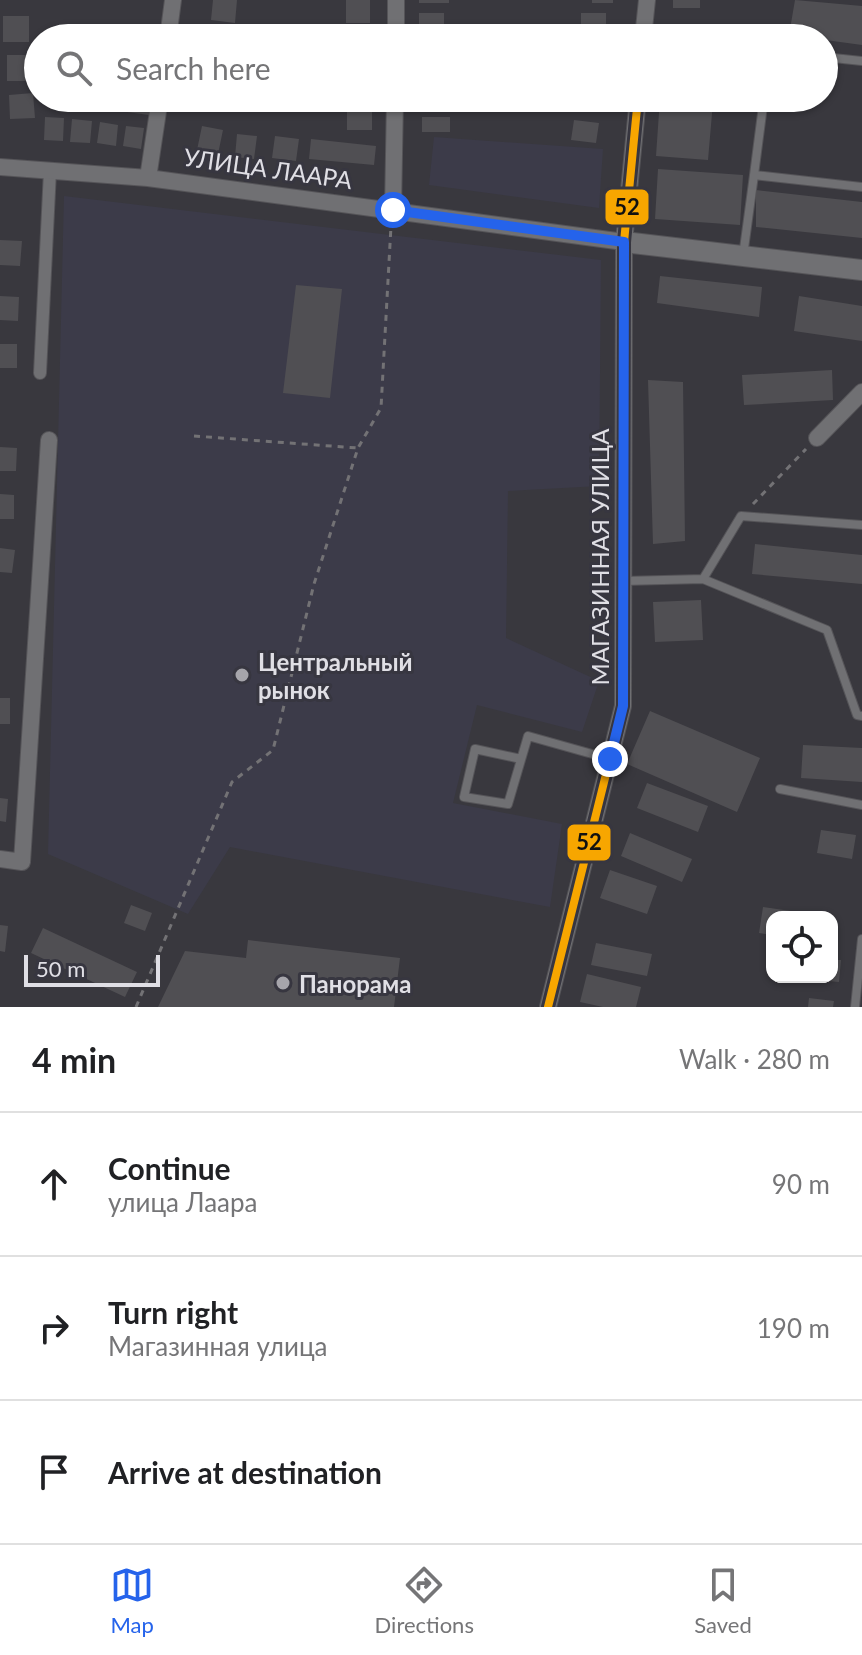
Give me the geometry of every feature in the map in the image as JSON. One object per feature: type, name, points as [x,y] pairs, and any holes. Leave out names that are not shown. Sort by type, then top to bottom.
[{"type":"street","points":[[170,24],[173,0]]},
{"type":"street","points":[[396,0],[396,24]]},
{"type":"street","points":[[644,24],[647,0]]},
{"type":"street","points":[[148,178],[158,112]]},
{"type":"street","points":[[393,210],[395,112]]},
{"type":"street","name":"МАГАЗИННАЯ УЛИЦА","points":[[548,1007],[623,706],[624,242],[637,112]]},
{"type":"street","name":"УЛИЦА ЛААРА","points":[[0,167],[148,178],[624,242],[862,270]]},
{"type":"street","points":[[40,373],[50,171]]},
{"type":"street","points":[[817,438],[862,392]]},
{"type":"street","points":[[0,859],[22,862],[49,440]]},
{"type":"lane","points":[[838,58],[862,61]]},
{"type":"lane","points":[[743,256],[762,112]]},
{"type":"lane","points":[[754,175],[862,187]]},
{"type":"lane","points":[[703,579],[741,516],[862,525]]},
{"type":"lane","points":[[622,581],[703,579],[827,630],[857,715],[862,716]]},
{"type":"lane","points":[[521,759],[475,749],[464,797],[508,804],[528,736],[610,759]]},
{"type":"lane","points":[[780,789],[862,805]]},
{"type":"lane","points":[[855,1007],[862,939]]},
{"type":"path","points":[[136,1007],[232,782],[273,750],[314,584],[358,448],[381,408],[393,210]]},
{"type":"path","points":[[194,436],[358,448]]},
{"type":"path","points":[[741,516],[817,438]]},
{"type":"shaded area","points":[[434,137],[603,149],[599,208],[429,185]]},
{"type":"shaded area","name":"Центральный рынок","points":[[64,196],[601,260],[599,486],[508,491],[506,638],[599,681],[582,732],[477,705],[453,803],[562,824],[550,907],[230,847],[188,914],[48,854]]},
{"type":"building","points":[[213,0],[237,0],[235,23],[211,20]]},
{"type":"building","points":[[346,0],[370,0],[370,23],[346,23]]},
{"type":"building","points":[[419,0],[449,0],[449,3],[419,3]]},
{"type":"building","points":[[592,0],[613,0],[613,3],[592,3]]},
{"type":"building","points":[[673,0],[700,0],[700,8],[673,8]]},
{"type":"building","points":[[795,0],[862,6],[862,45],[838,42],[838,24],[791,24]]},
{"type":"building","points":[[419,13],[444,13],[444,24],[419,24]]},
{"type":"building","points":[[581,13],[606,13],[606,24],[581,24]]},
{"type":"building","points":[[3,16],[29,16],[29,24],[24,24],[24,42],[3,42]]},
{"type":"building","points":[[7,55],[24,55],[24,81],[7,81]]},
{"type":"building","points":[[24,94],[24,112],[35,112],[35,118],[10,119],[9,95]]},
{"type":"building","points":[[347,112],[372,112],[372,130],[347,130]]},
{"type":"building","points":[[659,112],[712,112],[708,160],[656,156]]},
{"type":"building","points":[[45,117],[64,118],[63,141],[44,140]]},
{"type":"building","points":[[422,117],[450,117],[450,132],[422,132]]},
{"type":"building","points":[[72,119],[92,121],[90,143],[70,142]]},
{"type":"building","points":[[574,120],[599,123],[596,143],[571,140]]},
{"type":"building","points":[[100,122],[118,125],[116,146],[97,143]]},
{"type":"building","points":[[126,126],[144,128],[141,149],[123,146]]},
{"type":"building","points":[[202,126],[223,130],[218,154],[197,150]]},
{"type":"building","points":[[237,134],[257,136],[254,159],[235,157]]},
{"type":"building","points":[[275,136],[299,139],[296,161],[272,158]]},
{"type":"building","points":[[311,139],[376,146],[374,165],[309,159]]},
{"type":"building","points":[[658,169],[743,175],[740,225],[655,219]]},
{"type":"building","points":[[756,190],[862,202],[862,238],[756,227]]},
{"type":"building","points":[[0,240],[22,241],[20,266],[0,265]]},
{"type":"building","points":[[660,276],[762,287],[759,317],[657,303]]},
{"type":"building","points":[[296,285],[342,289],[330,398],[283,393]]},
{"type":"building","points":[[0,296],[19,297],[18,321],[0,320]]},
{"type":"building","points":[[799,296],[862,306],[862,341],[794,331]]},
{"type":"building","points":[[0,344],[17,344],[17,368],[0,368]]},
{"type":"building","points":[[832,370],[833,400],[744,405],[742,375]]},
{"type":"building","points":[[648,380],[683,382],[685,541],[653,544]]},
{"type":"building","points":[[0,447],[17,448],[16,471],[0,471]]},
{"type":"building","points":[[0,494],[14,495],[14,519],[0,519]]},
{"type":"building","points":[[755,544],[862,555],[862,584],[752,574]]},
{"type":"building","points":[[0,548],[15,550],[12,573],[0,572]]},
{"type":"building","points":[[701,600],[703,640],[655,642],[653,602]]},
{"type":"building","points":[[0,698],[10,698],[10,724],[0,724]]},
{"type":"building","points":[[650,711],[760,758],[737,812],[627,764]]},
{"type":"building","points":[[803,745],[862,748],[862,782],[801,778]]},
{"type":"building","points":[[647,783],[708,806],[698,832],[637,808]]},
{"type":"building","points":[[0,798],[8,799],[6,822],[0,821]]},
{"type":"building","points":[[821,830],[856,835],[852,859],[817,853]]},
{"type":"building","points":[[630,833],[692,859],[682,882],[621,856]]},
{"type":"building","points":[[610,870],[657,886],[647,914],[600,898]]},
{"type":"building","points":[[131,905],[152,913],[145,931],[124,923]]},
{"type":"building","points":[[763,907],[791,911],[766,911],[766,934],[759,933]]},
{"type":"building","points":[[0,925],[8,926],[5,952],[0,951]]},
{"type":"building","points":[[43,928],[137,972],[125,997],[31,953]]},
{"type":"building","name":"Панорама","points":[[248,940],[400,958],[394,1007],[158,1007],[185,951],[246,958]]},
{"type":"building","points":[[596,943],[652,954],[647,976],[591,965]]},
{"type":"building","points":[[838,960],[841,960],[839,982]]},
{"type":"building","points":[[587,974],[641,987],[636,1007],[603,1007],[580,1002]]},
{"type":"building","points":[[809,998],[834,1001],[833,1007],[808,1007]]},
{"type":"transit line","name":"52","points":[[548,1007],[623,706],[624,242],[637,112]]},
{"type":"place","name":"Центральный рынок","points":[[242,675]]},
{"type":"place","name":"Панорама","points":[[283,983]]},
{"type":"route","points":[[393,210],[624,242],[623,706],[610,759]]}]
